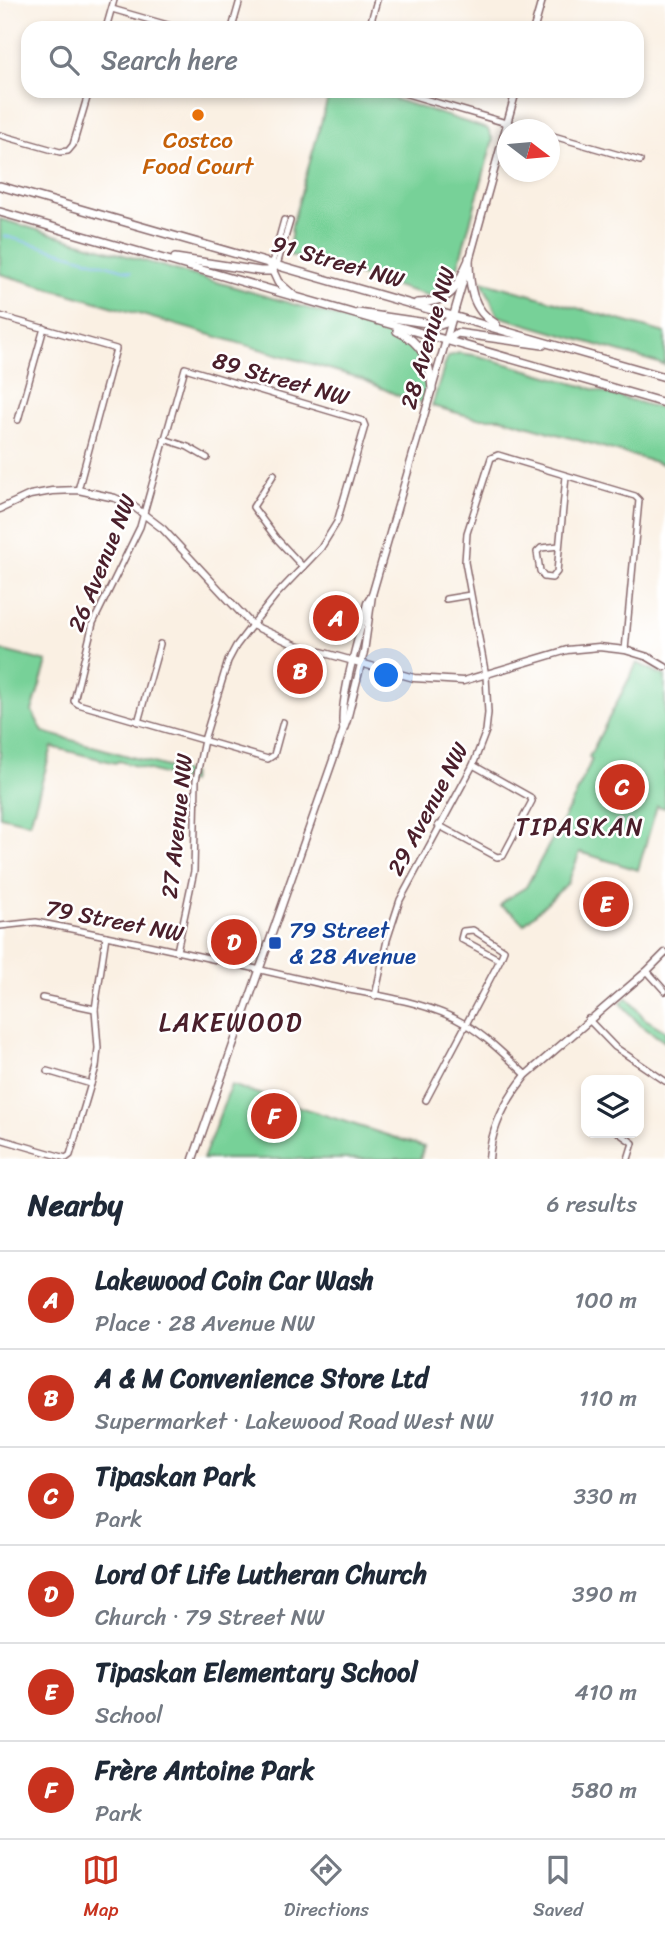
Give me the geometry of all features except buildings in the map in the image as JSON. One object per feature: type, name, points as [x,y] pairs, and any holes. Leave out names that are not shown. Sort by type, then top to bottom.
[{"type":"main road","name":"91 Street NW","points":[[1,186],[665,377]]},
{"type":"main road","name":"91 Street NW","points":[[0,212],[665,403]]},
{"type":"main road","points":[[140,251],[248,270],[274,266],[286,290],[318,305]]},
{"type":"main road","points":[[408,303],[436,302],[448,296],[456,287],[469,258]]},
{"type":"main road","points":[[469,258],[469,277],[477,309],[509,332]]},
{"type":"main road","points":[[343,311],[440,325],[453,315]]},
{"type":"main road","points":[[377,322],[409,337],[424,351],[430,367],[432,389]]},
{"type":"main road","points":[[446,341],[457,333],[554,345]]},
{"type":"street","points":[[108,21],[114,0]]},
{"type":"street","points":[[234,21],[240,0]]},
{"type":"street","points":[[371,21],[377,0]]},
{"type":"street","points":[[536,21],[542,0]]},
{"type":"street","points":[[112,9],[154,21]]},
{"type":"street","points":[[0,135],[60,152],[70,150],[87,98]]},
{"type":"street","points":[[421,98],[497,120]]},
{"type":"street","name":"28 Avenue NW","points":[[509,119],[514,98]]},
{"type":"street","points":[[560,138],[640,161]]},
{"type":"street","name":"28 Avenue NW","points":[[192,1159],[347,720],[362,663],[372,595],[497,161]]},
{"type":"street","points":[[274,266],[287,220]]},
{"type":"street","points":[[0,316],[116,349],[78,490]]},
{"type":"street","points":[[18,420],[44,328]]},
{"type":"street","name":"89 Street NW","points":[[185,368],[363,421],[365,426]]},
{"type":"street","name":"26 Avenue NW","points":[[138,722],[74,701],[93,623],[140,527],[185,368]]},
{"type":"street","name":"27 Avenue NW","points":[[177,951],[194,871],[196,780],[204,740],[228,661],[252,625],[321,548],[337,523],[365,426]]},
{"type":"street","points":[[163,439],[188,447],[206,458]]},
{"type":"street","name":"29 Avenue NW","points":[[375,996],[387,940],[400,900],[472,765],[486,731],[486,676],[465,562],[467,533],[491,458],[498,455],[566,476]]},
{"type":"street","points":[[274,474],[253,507],[276,538],[303,567]]},
{"type":"street","points":[[559,546],[544,547],[537,552],[544,578],[552,578],[557,573],[566,476],[635,496],[639,500],[625,650]]},
{"type":"street","points":[[0,509],[30,495],[52,491],[78,490],[115,498],[144,513],[185,551],[252,625],[296,645],[414,678],[463,681],[567,650],[599,647],[625,650],[648,657],[665,667]]},
{"type":"street","name":"28 Avenue NW","points":[[343,728],[341,718],[353,661],[372,595]]},
{"type":"street","points":[[446,599],[470,595]]},
{"type":"street","points":[[160,644],[138,722],[268,759],[274,755],[283,722]]},
{"type":"street","points":[[438,825],[500,858],[503,856],[533,801],[472,765]]},
{"type":"street","name":"79 Street NW","points":[[0,926],[36,922],[425,1006],[465,1024],[495,1046],[526,1075]]},
{"type":"street","points":[[426,1100],[465,1024],[500,961],[505,950],[473,930],[463,931],[461,939],[500,961]]},
{"type":"street","points":[[0,1139],[66,1158],[71,1155],[98,1048],[94,1009],[106,936]]},
{"type":"street","points":[[489,1159],[497,1123],[514,1090],[526,1075],[665,953]]},
{"type":"street","points":[[647,971],[665,991]]},
{"type":"street","points":[[42,998],[94,1009]]},
{"type":"street","points":[[588,1019],[615,1047],[665,1082]]},
{"type":"street","points":[[47,1071],[91,1084]]},
{"type":"street","points":[[626,1138],[633,1143],[628,1159]]},
{"type":"green space","points":[[328,98],[391,98],[488,129],[493,140],[458,266],[446,284],[429,296],[289,255],[292,225]]},
{"type":"green space","points":[[0,219],[396,334],[414,347],[425,362],[428,381],[424,403],[399,396],[360,378],[0,274]]},
{"type":"green space","points":[[482,281],[665,333],[665,365],[498,316]]},
{"type":"green space","points":[[459,353],[479,356],[665,410],[665,465],[501,418],[476,418],[432,406],[446,361],[449,356]]},
{"type":"green space","points":[[0,650],[47,662],[32,711],[43,732],[192,774],[190,782],[119,761],[115,763],[52,747],[30,823],[0,816]]},
{"type":"green space","points":[[637,663],[665,676],[665,808],[657,806],[638,870],[580,852],[568,883],[524,924],[513,913],[500,906],[526,887],[575,797],[592,759],[589,757]]},
{"type":"green space","points":[[627,997],[644,1018],[665,1031],[665,1042],[639,1024],[621,1003]]},
{"type":"green space","points":[[231,1085],[424,1147],[420,1159],[203,1159]]},
{"type":"waterway","points":[[5,236],[131,272]]},
{"type":"place","name":"Costco Food Court","points":[[198,115]]},
{"type":"place","name":"Lakewood Coin Car Wash","points":[[336,618]]},
{"type":"place","name":"A & M Convenience Store Ltd","points":[[300,671]]},
{"type":"place","name":"Tipaskan Park","points":[[622,787]]},
{"type":"place","name":"Tipaskan Elementary School","points":[[606,904]]},
{"type":"place","name":"Lord Of Life Lutheran Church","points":[[234,942]]},
{"type":"place","name":"79 Street & 28 Avenue","points":[[275,943]]},
{"type":"place","name":"Frère Antoine Park","points":[[274,1116]]},
{"type":"district","name":"TIPASKAN","points":[[580,827]]},
{"type":"district","name":"LAKEWOOD","points":[[231,1022]]}]
